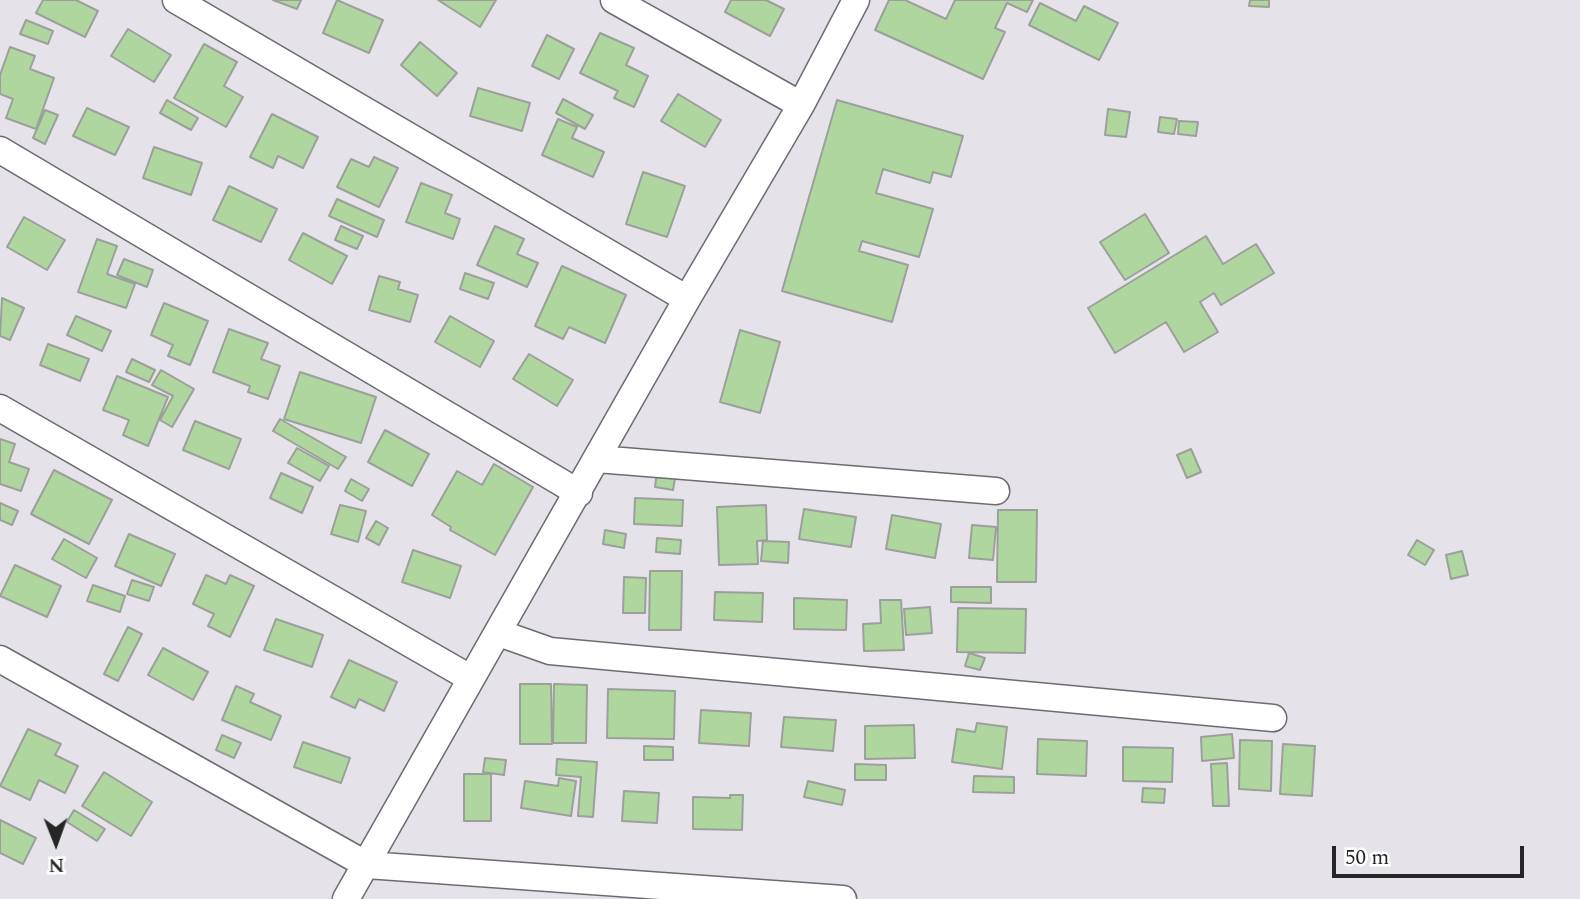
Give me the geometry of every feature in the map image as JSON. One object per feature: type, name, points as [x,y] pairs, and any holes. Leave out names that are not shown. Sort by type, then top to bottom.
[{"type":"street","points":[[176,0],[687,299]]},
{"type":"street","points":[[614,0],[801,105]]},
{"type":"street","points":[[346,899],[687,299],[801,105],[856,0]]},
{"type":"street","points":[[0,150],[579,493]]},
{"type":"street","points":[[0,408],[470,678]]},
{"type":"street","points":[[597,459],[996,491]]},
{"type":"street","points":[[499,633],[550,651],[1273,718]]},
{"type":"street","points":[[0,659],[367,864],[843,899]]},
{"type":"building","points":[[43,0],[76,0],[98,11],[85,37],[36,13]]},
{"type":"building","points":[[273,0],[301,0],[297,9]]},
{"type":"building","points":[[337,0],[383,20],[369,53],[323,33]]},
{"type":"building","points":[[438,0],[496,0],[480,27]]},
{"type":"building","points":[[731,0],[766,0],[784,9],[770,36],[725,12]]},
{"type":"building","points":[[889,0],[905,0],[946,19],[955,0],[1033,0],[1027,12],[1007,3],[995,28],[1005,32],[983,79],[875,30]]},
{"type":"building","points":[[1250,0],[1269,0],[1269,7],[1249,6]]},
{"type":"building","points":[[1040,3],[1076,21],[1084,6],[1118,23],[1099,60],[1029,25]]},
{"type":"building","points":[[26,20],[53,31],[48,44],[20,34]]},
{"type":"building","points":[[128,29],[171,55],[154,82],[111,56]]},
{"type":"building","points":[[600,33],[634,48],[626,65],[648,76],[634,107],[614,98],[618,91],[580,73]]},
{"type":"building","points":[[547,35],[574,49],[559,79],[532,66]]},
{"type":"building","points":[[420,42],[457,73],[437,96],[401,65]]},
{"type":"building","points":[[204,44],[237,62],[224,86],[243,97],[226,127],[174,98]]},
{"type":"building","points":[[10,47],[35,56],[30,69],[54,78],[36,129],[6,118],[13,99],[0,94],[0,75]]},
{"type":"building","points":[[478,88],[530,103],[522,131],[470,116]]},
{"type":"building","points":[[678,94],[721,120],[705,147],[661,121]]},
{"type":"building","points":[[563,99],[593,115],[585,129],[556,113]]},
{"type":"building","points":[[167,100],[198,118],[191,130],[160,113]]},
{"type":"building","points":[[837,100],[963,136],[951,177],[933,172],[930,183],[883,169],[876,193],[933,209],[919,257],[862,241],[859,251],[908,265],[892,322],[782,291]]},
{"type":"building","points":[[87,108],[129,127],[115,155],[73,136]]},
{"type":"building","points":[[1108,109],[1130,112],[1126,137],[1105,135]]},
{"type":"building","points":[[45,110],[58,115],[45,144],[33,138]]},
{"type":"building","points":[[272,114],[318,137],[303,168],[278,156],[273,168],[250,157]]},
{"type":"building","points":[[1160,117],[1177,119],[1174,134],[1158,132]]},
{"type":"building","points":[[558,119],[577,127],[572,138],[604,152],[593,177],[542,155]]},
{"type":"building","points":[[1179,121],[1198,122],[1196,136],[1178,134]]},
{"type":"building","points":[[154,147],[202,163],[191,195],[143,178]]},
{"type":"building","points":[[374,157],[398,168],[379,207],[337,187],[351,159],[369,167]]},
{"type":"building","points":[[643,172],[685,186],[667,237],[626,224]]},
{"type":"building","points":[[421,183],[452,195],[445,213],[460,219],[453,239],[406,222]]},
{"type":"building","points":[[229,186],[277,209],[261,242],[213,220]]},
{"type":"building","points":[[337,199],[384,220],[377,237],[329,216]]},
{"type":"building","points":[[1145,214],[1169,253],[1125,280],[1100,242]]},
{"type":"building","points":[[24,217],[65,240],[47,270],[7,247]]},
{"type":"building","points":[[341,226],[363,236],[357,249],[335,240]]},
{"type":"building","points":[[495,226],[524,239],[517,254],[538,263],[527,287],[477,265]]},
{"type":"building","points":[[303,233],[347,256],[332,284],[289,260]]},
{"type":"building","points":[[1206,236],[1223,264],[1256,244],[1274,273],[1221,305],[1214,293],[1200,302],[1218,332],[1184,352],[1166,322],[1115,353],[1088,308]]},
{"type":"building","points":[[97,239],[117,246],[107,274],[135,284],[126,308],[78,292]]},
{"type":"building","points":[[124,259],[153,270],[147,287],[117,275]]},
{"type":"building","points":[[562,266],[626,295],[605,343],[569,327],[563,339],[535,326]]},
{"type":"building","points":[[465,273],[494,283],[488,299],[460,289]]},
{"type":"building","points":[[379,276],[400,282],[398,289],[418,295],[410,322],[369,310]]},
{"type":"building","points":[[2,298],[24,308],[10,340],[0,336]]},
{"type":"building","points":[[164,303],[208,321],[190,365],[168,356],[173,345],[151,335]]},
{"type":"building","points":[[76,316],[111,331],[102,351],[67,335]]},
{"type":"building","points":[[450,316],[494,341],[480,367],[435,342]]},
{"type":"building","points":[[229,329],[268,343],[261,359],[280,366],[268,399],[248,392],[250,386],[213,372]]},
{"type":"building","points":[[740,330],[780,342],[760,413],[720,402]]},
{"type":"building","points":[[48,344],[89,359],[80,381],[40,365]]},
{"type":"building","points":[[529,354],[573,380],[557,406],[513,379]]},
{"type":"building","points":[[132,359],[155,370],[149,382],[126,372]]},
{"type":"building","points":[[161,370],[194,389],[172,427],[160,420],[173,396],[152,385]]},
{"type":"building","points":[[300,372],[376,397],[361,443],[284,419]]},
{"type":"building","points":[[117,376],[168,397],[148,446],[123,435],[129,420],[103,410]]},
{"type":"building","points":[[280,419],[346,457],[338,469],[273,431]]},
{"type":"building","points":[[195,421],[241,439],[229,469],[183,450]]},
{"type":"building","points":[[385,430],[429,454],[412,486],[368,462]]},
{"type":"building","points":[[0,439],[15,444],[9,462],[29,469],[21,491],[0,484]]},
{"type":"building","points":[[297,448],[329,466],[320,481],[288,463]]},
{"type":"building","points":[[1191,449],[1201,472],[1187,478],[1177,455]]},
{"type":"building","points":[[494,464],[533,487],[495,555],[450,530],[451,527],[432,515],[457,471],[482,485]]},
{"type":"building","points":[[54,470],[112,500],[89,544],[31,514]]},
{"type":"building","points":[[657,470],[676,473],[673,490],[655,487]]},
{"type":"building","points":[[281,473],[313,487],[302,513],[270,498]]},
{"type":"building","points":[[351,479],[369,489],[362,501],[345,491]]},
{"type":"building","points":[[635,498],[683,500],[682,526],[634,524]]},
{"type":"building","points":[[0,503],[18,511],[12,525],[0,520]]},
{"type":"building","points":[[340,505],[366,511],[358,542],[331,534]]},
{"type":"building","points":[[766,505],[767,540],[757,541],[758,564],[719,565],[717,507]]},
{"type":"building","points":[[804,509],[856,517],[851,547],[799,539]]},
{"type":"building","points":[[998,510],[1037,510],[1036,582],[997,582]]},
{"type":"building","points":[[892,515],[941,524],[935,558],[886,549]]},
{"type":"building","points":[[376,521],[388,528],[379,545],[366,538]]},
{"type":"building","points":[[972,525],[996,527],[993,560],[969,558]]},
{"type":"building","points":[[605,530],[626,534],[624,548],[603,544]]},
{"type":"building","points":[[129,534],[175,554],[161,586],[115,566]]},
{"type":"building","points":[[657,538],[681,540],[680,554],[656,552]]},
{"type":"building","points":[[64,539],[97,558],[86,578],[52,559]]},
{"type":"building","points":[[1417,540],[1434,550],[1425,565],[1408,555]]},
{"type":"building","points":[[763,541],[789,542],[788,563],[761,561]]},
{"type":"building","points":[[413,550],[461,566],[450,598],[402,582]]},
{"type":"building","points":[[1462,551],[1468,575],[1451,579],[1446,555]]},
{"type":"building","points":[[15,565],[61,586],[47,617],[0,596]]},
{"type":"building","points":[[650,571],[682,571],[681,630],[649,630]]},
{"type":"building","points":[[206,575],[226,584],[230,575],[254,586],[230,637],[208,626],[214,614],[193,604]]},
{"type":"building","points":[[624,577],[646,578],[645,613],[623,613]]},
{"type":"building","points":[[132,580],[154,587],[149,601],[127,594]]},
{"type":"building","points":[[93,585],[125,596],[120,612],[87,601]]},
{"type":"building","points":[[951,587],[991,587],[991,603],[951,602]]},
{"type":"building","points":[[715,592],[763,593],[762,622],[714,620]]},
{"type":"building","points":[[794,598],[847,600],[846,630],[794,629]]},
{"type":"building","points":[[880,600],[901,600],[904,650],[864,651],[863,624],[881,623]]},
{"type":"building","points":[[930,607],[932,633],[906,635],[904,609]]},
{"type":"building","points":[[958,608],[1026,609],[1025,653],[957,652]]},
{"type":"building","points":[[276,619],[323,635],[312,667],[264,650]]},
{"type":"building","points":[[128,627],[142,634],[118,681],[104,674]]},
{"type":"building","points":[[163,648],[208,672],[193,700],[148,675]]},
{"type":"building","points":[[969,653],[985,658],[980,670],[965,666]]},
{"type":"building","points":[[349,660],[397,682],[384,711],[359,699],[355,708],[331,697]]},
{"type":"building","points":[[520,684],[551,684],[552,744],[520,744]]},
{"type":"building","points":[[554,684],[587,685],[586,743],[553,743]]},
{"type":"building","points":[[236,686],[254,694],[250,702],[281,716],[271,740],[222,720]]},
{"type":"building","points":[[608,689],[675,691],[674,739],[607,738]]},
{"type":"building","points":[[701,710],[751,713],[749,746],[699,743]]},
{"type":"building","points":[[784,717],[836,720],[833,751],[781,747]]},
{"type":"building","points":[[977,723],[1007,727],[1002,769],[952,762],[957,729],[975,732]]},
{"type":"building","points":[[914,725],[915,758],[865,759],[865,726]]},
{"type":"building","points":[[28,729],[61,744],[55,755],[78,766],[65,793],[39,780],[30,800],[0,786]]},
{"type":"building","points":[[1232,734],[1234,758],[1202,761],[1201,737]]},
{"type":"building","points":[[222,735],[241,743],[234,758],[216,750]]},
{"type":"building","points":[[1038,739],[1087,741],[1086,776],[1037,774]]},
{"type":"building","points":[[1240,740],[1272,741],[1271,791],[1239,789]]},
{"type":"building","points":[[303,742],[350,758],[341,783],[294,767]]},
{"type":"building","points":[[1283,744],[1315,746],[1312,796],[1280,794]]},
{"type":"building","points":[[644,746],[673,747],[673,760],[644,760]]},
{"type":"building","points":[[1123,747],[1173,748],[1172,782],[1123,781]]},
{"type":"building","points":[[485,758],[506,760],[504,775],[483,772]]},
{"type":"building","points":[[557,759],[597,762],[593,817],[578,816],[581,777],[556,775]]},
{"type":"building","points":[[1227,763],[1229,806],[1213,806],[1211,764]]},
{"type":"building","points":[[855,764],[886,765],[886,780],[855,780]]},
{"type":"building","points":[[104,772],[152,802],[131,836],[82,806]]},
{"type":"building","points":[[464,774],[491,774],[491,821],[464,821]]},
{"type":"building","points":[[974,776],[1014,777],[1014,793],[973,792]]},
{"type":"building","points":[[559,778],[576,781],[571,816],[521,808],[525,781],[558,786]]},
{"type":"building","points":[[808,781],[845,790],[842,805],[804,797]]},
{"type":"building","points":[[1143,788],[1165,789],[1164,803],[1142,802]]},
{"type":"building","points":[[624,791],[659,793],[657,823],[622,821]]},
{"type":"building","points":[[730,795],[743,795],[742,830],[693,829],[693,797],[730,798]]},
{"type":"building","points":[[74,810],[105,829],[97,841],[67,822]]},
{"type":"building","points":[[0,820],[36,838],[23,864],[0,853]]}]
